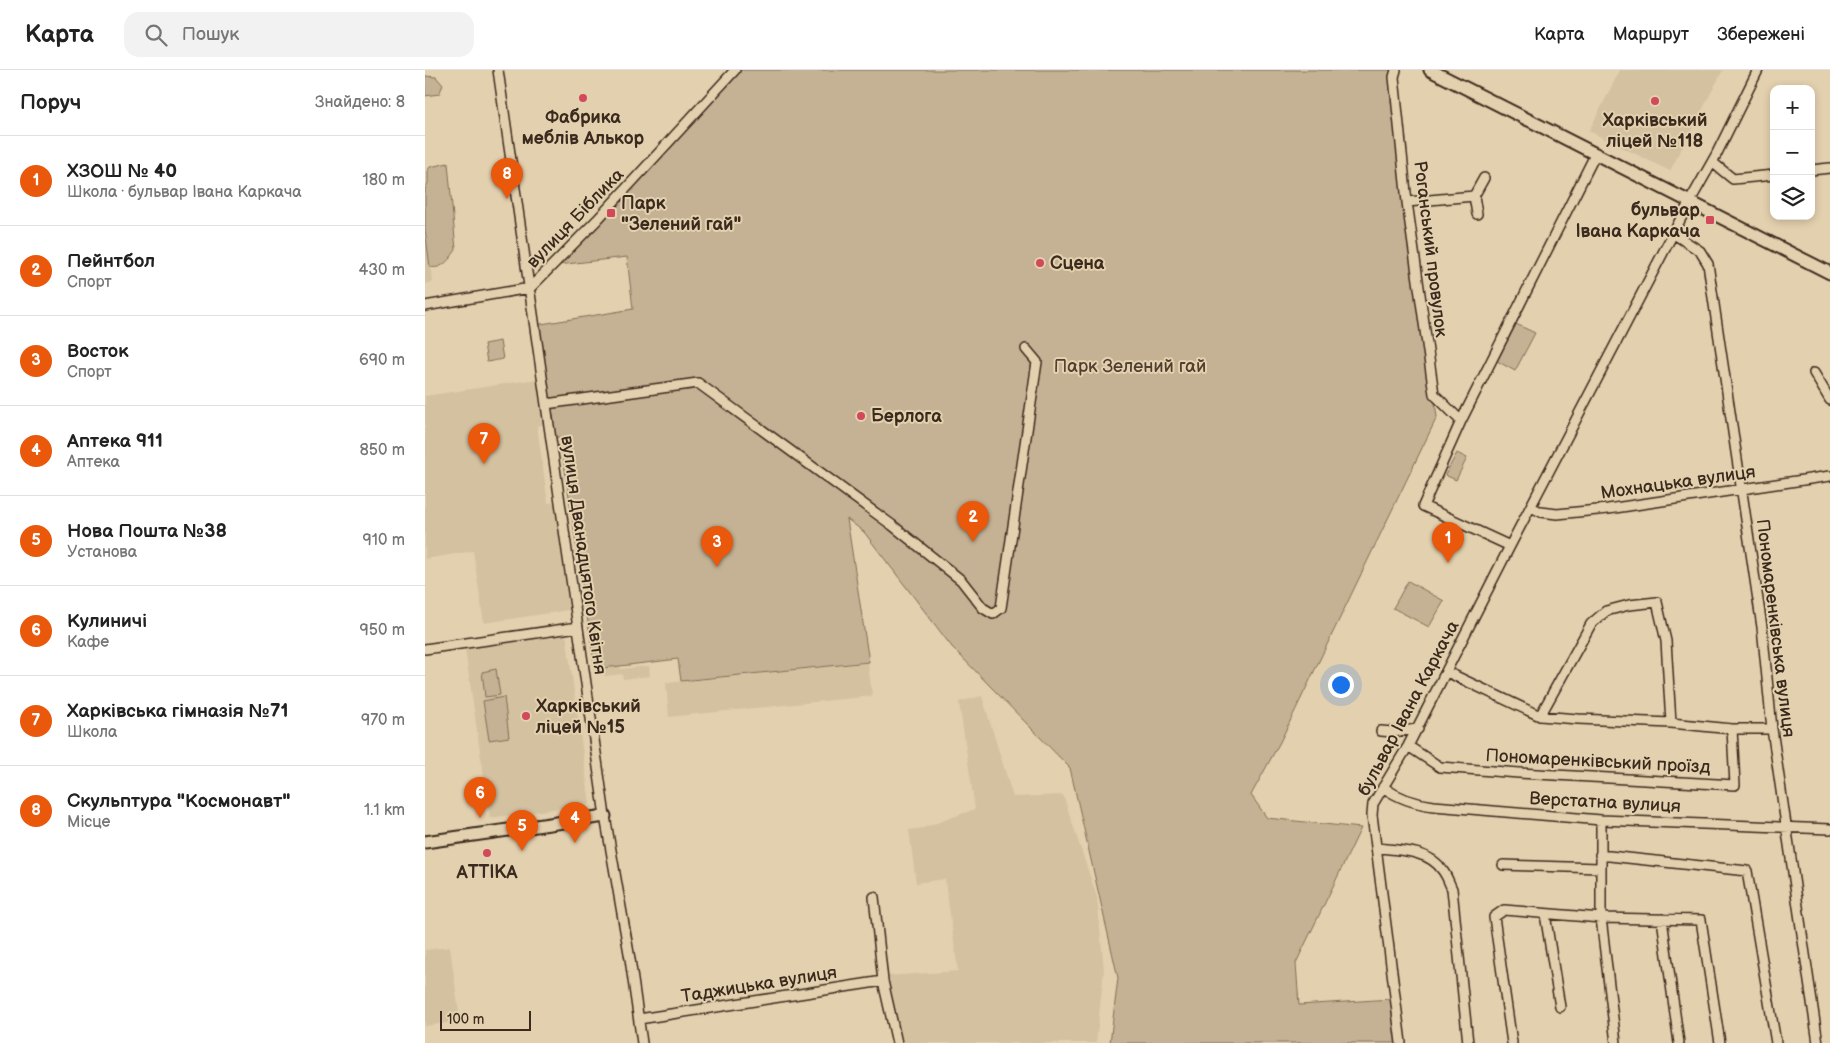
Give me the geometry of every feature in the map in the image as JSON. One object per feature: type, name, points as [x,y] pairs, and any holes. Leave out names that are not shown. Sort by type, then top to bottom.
[{"type":"main road","points":[[1430,70],[1830,273]]},
{"type":"main road","points":[[425,842],[605,816]]},
{"type":"street","name":"вулиця Дванадцятого Квітня","points":[[498,70],[605,816],[642,1043]]},
{"type":"street","name":"вулиця Біблика","points":[[425,306],[530,288],[597,220],[735,70]]},
{"type":"street","name":"Роганський провулок","points":[[1396,70],[1394,77],[1407,202],[1434,394],[1461,421]]},
{"type":"street","name":"бульвар Івана Каркача","points":[[1401,1043],[1372,815],[1373,804],[1418,729],[1510,546],[1712,162],[1758,70]]},
{"type":"street","points":[[1510,546],[1423,506],[1461,421],[1596,153]]},
{"type":"street","points":[[1712,162],[1733,178],[1770,175]]},
{"type":"street","points":[[1815,170],[1830,168]]},
{"type":"street","points":[[1477,214],[1474,196],[1484,178]]},
{"type":"street","points":[[1407,202],[1474,196]]},
{"type":"street","name":"Пономаренківська вулиця","points":[[1674,234],[1695,247],[1709,264],[1762,627],[1772,729],[1818,1043]]},
{"type":"street","points":[[546,404],[698,383],[954,574],[983,608],[993,614],[1001,608],[1037,362],[1026,349]]},
{"type":"street","points":[[1814,373],[1830,400]]},
{"type":"street","name":"Мохнацька вулиця","points":[[1531,507],[1541,512],[1557,514],[1608,509],[1830,476]]},
{"type":"street","points":[[1541,716],[1591,624],[1607,611],[1657,602],[1666,641],[1671,723]]},
{"type":"street","points":[[425,649],[578,627]]},
{"type":"street","points":[[1447,672],[1541,716],[1671,723],[1732,729],[1772,729]]},
{"type":"street","points":[[1381,731],[1393,732],[1418,729]]},
{"type":"street","name":"Пономаренківський проїзд","points":[[1409,746],[1440,766],[1519,773],[1735,785],[1732,729]]},
{"type":"street","name":"Верстатна вулиця","points":[[1383,787],[1389,792],[1422,805],[1601,820],[1830,829]]},
{"type":"street","points":[[1601,820],[1601,918],[1616,1043]]},
{"type":"street","points":[[1377,848],[1415,852],[1431,859],[1443,869],[1452,889],[1468,1043]]},
{"type":"street","points":[[1600,855],[1747,871],[1776,1043]]},
{"type":"street","points":[[1503,865],[1600,868]]},
{"type":"street","points":[[874,897],[883,981],[897,1043]]},
{"type":"street","points":[[1512,1043],[1495,917],[1503,910],[1601,918],[1701,920],[1720,1043]]},
{"type":"street","points":[[1545,914],[1560,1007]]},
{"type":"street","points":[[1662,919],[1679,1043]]},
{"type":"street","name":"Таджицька вулиця","points":[[639,1019],[883,981]]},
{"type":"shaded area","name":"Харківський ліцей №118","points":[[1620,70],[1723,70],[1670,171],[1589,131]]},
{"type":"shaded area","points":[[425,229],[433,282],[425,284]]},
{"type":"shaded area","points":[[537,379],[543,425],[537,426],[548,503],[554,502],[569,610],[484,623],[473,551],[425,559],[425,396]]},
{"type":"shaded area","name":"Харківський ліцей №15","points":[[566,634],[590,804],[490,818],[465,649]]},
{"type":"shaded area","points":[[868,663],[872,696],[669,717],[666,683]]},
{"type":"shaded area","points":[[620,666],[621,669],[649,666],[650,676],[623,679],[622,674],[605,676],[604,668]]},
{"type":"shaded area","points":[[982,696],[1013,797],[1063,795],[1097,897],[1104,970],[1096,1043],[898,1043],[886,976],[958,971],[945,879],[916,883],[909,830],[923,828],[975,809],[959,702]]},
{"type":"shaded area","points":[[450,947],[460,1021],[425,1026],[425,950]]},
{"type":"green space","name":"Парк Зелений гай","points":[[740,70],[1391,70],[1391,84],[1437,417],[1280,742],[1251,795],[1267,818],[1361,828],[1296,963],[1299,1005],[1391,999],[1396,1043],[1110,1043],[1118,978],[1070,768],[952,647],[864,532],[847,519],[869,662],[681,681],[678,659],[595,669],[560,437],[551,438],[535,325],[633,309],[627,257],[558,265]]},
{"type":"green space","points":[[425,76],[436,77],[443,85],[439,94],[425,96]]},
{"type":"green space","points":[[448,163],[456,250],[449,260],[439,267],[430,267],[425,229],[425,189],[428,183],[428,170],[430,167]]},
{"type":"green space","points":[[1516,324],[1535,333],[1515,371],[1497,361]]},
{"type":"green space","points":[[500,341],[503,359],[487,362],[484,344]]},
{"type":"green space","points":[[1457,453],[1467,458],[1456,480],[1445,475]]},
{"type":"green space","points":[[1408,581],[1444,601],[1429,627],[1393,608]]},
{"type":"green space","points":[[496,669],[500,695],[485,697],[482,672]]},
{"type":"green space","points":[[504,697],[509,737],[489,740],[483,701]]},
{"type":"place","name":"Фабрика меблів Алькор","points":[[583,98]]},
{"type":"place","name":"Харківський ліцей №118","points":[[1655,101]]},
{"type":"place","name":"Скульптура \"Космонавт\"","points":[[507,199]]},
{"type":"place","name":"Парк \"Зелений гай\"","points":[[611,213]]},
{"type":"place","name":"бульвар Івана Каркача","points":[[1710,220]]},
{"type":"place","name":"Сцена","points":[[1040,263]]},
{"type":"place","name":"Берлога","points":[[861,416]]},
{"type":"place","name":"Харківська гімназія №71","points":[[484,464]]},
{"type":"place","name":"Пейнтбол","points":[[973,542]]},
{"type":"place","name":"ХЗОШ № 40","points":[[1448,563]]},
{"type":"place","name":"Восток","points":[[717,567]]},
{"type":"place","name":"Харківський ліцей №15","points":[[526,716]]},
{"type":"place","name":"Кулиничі","points":[[480,818]]},
{"type":"place","name":"Аптека 911","points":[[575,843]]},
{"type":"place","name":"Нова Пошта №38","points":[[522,851]]},
{"type":"place","name":"АТТІКА","points":[[487,853]]}]
